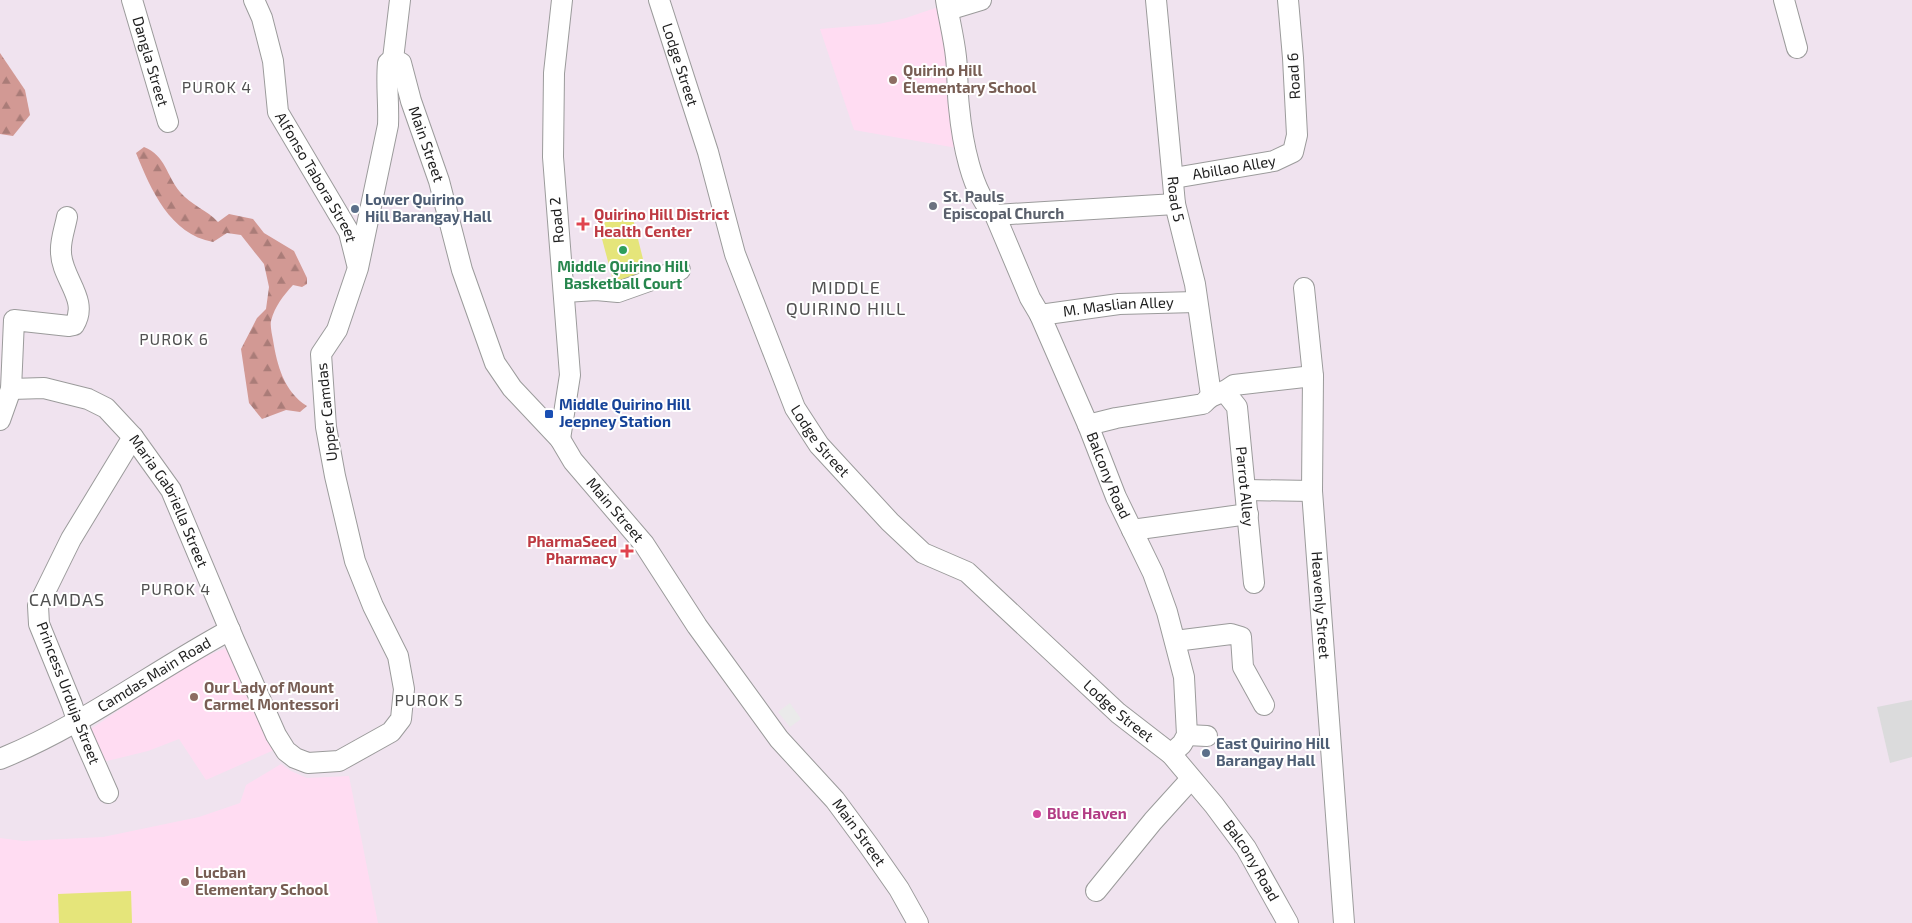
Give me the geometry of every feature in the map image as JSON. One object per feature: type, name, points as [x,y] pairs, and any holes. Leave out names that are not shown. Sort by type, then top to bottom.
[{"type":"street","name":"Dangla Street","points":[[132,0],[168,122]]},
{"type":"street","name":"Alfonso Tabora Street","points":[[254,0],[262,18],[273,61],[278,112],[348,232],[358,268]]},
{"type":"street","name":"Upper Camdas","points":[[391,732],[401,719],[404,689],[398,656],[373,606],[355,561],[335,476],[321,382],[321,354],[337,330],[358,268],[388,125],[390,102],[387,73],[388,63],[393,59],[400,0]]},
{"type":"street","name":"Road 2","points":[[560,439],[570,375],[565,292],[555,208],[553,157],[554,73],[562,0]]},
{"type":"street","name":"Lodge Street","points":[[659,0],[708,152],[735,254],[795,408],[806,428],[818,445],[890,522],[923,553],[967,572],[1118,713],[1171,754]]},
{"type":"street","points":[[947,5],[981,0]]},
{"type":"street","name":"Road 5","points":[[1156,0],[1175,204],[1195,284],[1196,302],[1218,394]]},
{"type":"street","name":"Road 6","points":[[1288,0],[1297,135],[1293,152]]},
{"type":"street","points":[[1784,0],[1797,48]]},
{"type":"street","name":"Balcony Road","points":[[947,5],[956,58],[959,108],[972,174],[983,200],[995,216],[1030,298],[1040,315],[1088,425],[1116,497],[1153,573],[1175,641],[1184,677],[1187,736]]},
{"type":"street","name":"Main Street","points":[[393,59],[401,63],[411,101],[439,181],[470,296],[495,363],[512,388],[560,439],[574,461],[644,544],[697,626],[779,739],[834,800],[869,846],[899,889],[918,923]]},
{"type":"street","name":"Abillao Alley","points":[[1174,178],[1274,162],[1293,152]]},
{"type":"street","points":[[995,216],[1175,204]]},
{"type":"street","points":[[0,420],[11,389],[14,320],[69,326],[74,325],[78,320],[80,308],[63,270],[60,251],[67,217]]},
{"type":"street","points":[[565,292],[596,290],[618,292],[680,270]]},
{"type":"street","name":"Heavenly Street","points":[[1304,288],[1313,376],[1312,491],[1344,923]]},
{"type":"street","name":"M. Maslian Alley","points":[[1040,315],[1119,304],[1196,302]]},
{"type":"street","points":[[1088,425],[1116,418],[1203,404],[1234,385],[1313,376]]},
{"type":"street","name":"Maria Gabriella Street","points":[[11,389],[44,388],[88,399],[106,408],[133,437],[171,490],[276,735],[286,751],[295,758],[308,763],[339,761],[391,732]]},
{"type":"street","name":"Parrot Alley","points":[[1218,394],[1237,407],[1254,583]]},
{"type":"street","name":"Princess Urduja Street","points":[[108,792],[39,624],[38,606],[71,539],[133,437]]},
{"type":"street","points":[[1246,490],[1312,491]]},
{"type":"street","points":[[1132,530],[1248,514]]},
{"type":"street","name":"Camdas Main Road","points":[[0,759],[78,722],[186,653],[230,630]]},
{"type":"street","points":[[1175,641],[1231,634],[1241,637],[1243,667],[1264,705]]},
{"type":"street","points":[[1171,754],[1182,744],[1187,736],[1207,736]]},
{"type":"street","name":"Balcony Road","points":[[1171,754],[1214,805],[1246,848],[1288,923]]},
{"type":"street","points":[[1096,891],[1153,821],[1191,779]]},
{"type":"shaded area","name":"Quirino Hill Elementary School","points":[[941,6],[957,148],[854,130],[820,29],[879,24],[906,18]]},
{"type":"shaded area","name":"Middle Quirino Hill Basketball Court","points":[[632,215],[647,275],[614,284],[598,224]]},
{"type":"shaded area","name":"Our Lady of Mount Carmel Montessori","points":[[226,648],[274,750],[206,780],[179,739],[148,751],[103,762],[88,731],[189,663]]},
{"type":"shaded area","points":[[1912,700],[1912,757],[1890,763],[1877,707]]},
{"type":"shaded area","points":[[790,703],[801,719],[790,727],[778,712]]},
{"type":"shaded area","name":"Lucban Elementary School","points":[[281,764],[307,778],[349,776],[378,923],[0,923],[0,838],[23,841],[103,837],[199,817],[240,803],[246,785]]},
{"type":"shaded area","points":[[131,891],[132,923],[59,923],[58,894]]},
{"type":"green space","points":[[0,53],[25,90],[30,115],[13,136],[0,134]]},
{"type":"green space","points":[[144,147],[157,155],[175,186],[184,197],[218,222],[229,214],[253,219],[264,233],[294,251],[307,278],[307,284],[302,287],[293,285],[289,289],[277,306],[271,325],[279,368],[287,386],[307,406],[300,412],[286,410],[262,419],[249,403],[241,349],[257,318],[266,309],[269,287],[264,264],[241,235],[227,233],[213,242],[185,230],[174,220],[164,208],[148,181],[136,153]]},
{"type":"place","name":"Quirino Hill Elementary School","points":[[893,80]]},
{"type":"place","name":"St. Pauls Episcopal Church","points":[[933,206]]},
{"type":"place","name":"Lower Quirino Hill Barangay Hall","points":[[355,209]]},
{"type":"place","name":"Quirino Hill District Health Center","points":[[583,224]]},
{"type":"place","name":"Middle Quirino Hill Basketball Court","points":[[623,250]]},
{"type":"place","name":"Middle Quirino Hill Jeepney Station","points":[[549,414]]},
{"type":"place","name":"PharmaSeed Pharmacy","points":[[627,551]]},
{"type":"place","name":"Our Lady of Mount Carmel Montessori","points":[[194,697]]},
{"type":"place","name":"East Quirino Hill Barangay Hall","points":[[1206,753]]},
{"type":"place","name":"Blue Haven","points":[[1037,814]]},
{"type":"place","name":"Lucban Elementary School","points":[[185,882]]},
{"type":"district","name":"PUROK 4","points":[[217,87]]},
{"type":"district","name":"MIDDLE QUIRINO HILL","points":[[846,298]]},
{"type":"district","name":"PUROK 6","points":[[174,339]]},
{"type":"district","name":"PUROK 4","points":[[176,589]]},
{"type":"district","name":"CAMDAS","points":[[67,600]]},
{"type":"district","name":"PUROK 5","points":[[429,700]]}]
